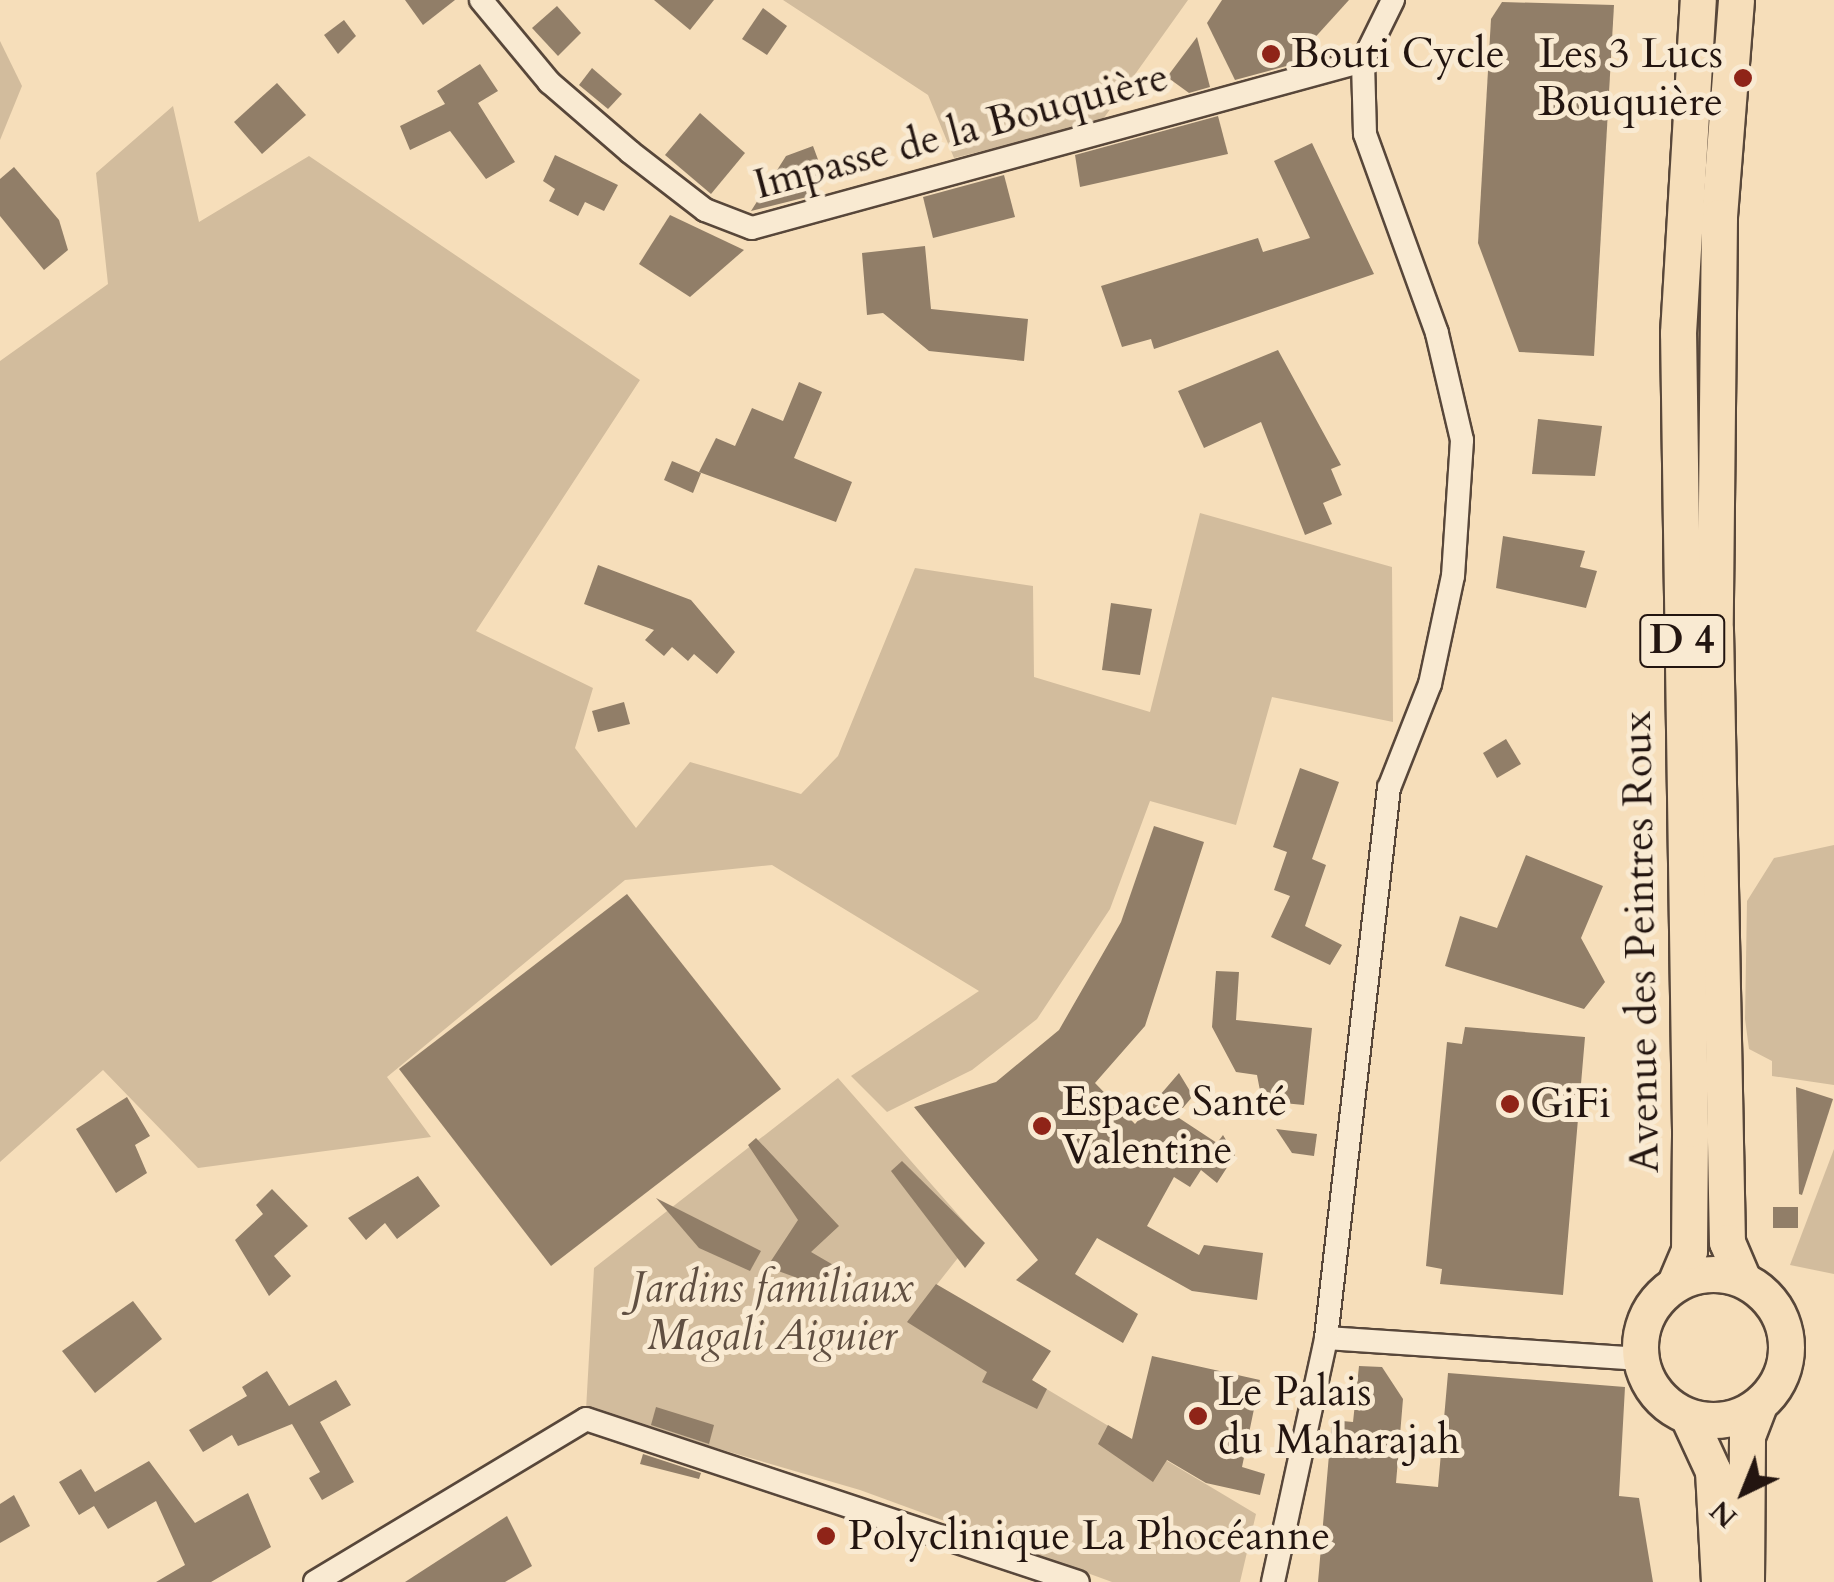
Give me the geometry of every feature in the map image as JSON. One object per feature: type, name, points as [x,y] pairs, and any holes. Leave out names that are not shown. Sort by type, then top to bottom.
[{"type":"main road","name":"Avenue des Peintres Roux","points":[[1676,1280],[1689,1250],[1690,1148],[1678,333],[1698,0]]},
{"type":"main road","name":"Avenue des Peintres Roux","points":[[1736,0],[1719,218],[1715,630],[1727,1242],[1742,1278]]},
{"type":"main road","points":[[1719,1582],[1713,1471],[1689,1419],[1666,1405],[1641,1359],[1654,1301],[1676,1280],[1742,1278],[1778,1317],[1787,1348],[1747,1436],[1746,1582]]},
{"type":"main road","points":[[1689,1419],[1759,1405]]},
{"type":"street","name":"Impasse de la Bouquière","points":[[482,0],[549,82],[630,152],[704,210],[752,228],[1362,61]]},
{"type":"street","points":[[1273,1582],[1326,1338],[1389,788],[1430,684],[1454,576],[1462,440],[1437,332],[1375,172],[1362,61],[1392,0]]},
{"type":"street","points":[[1326,1338],[1641,1359]]},
{"type":"street","points":[[314,1582],[586,1420],[1078,1582]]},
{"type":"green space","points":[[783,0],[1188,0],[1101,122],[954,158],[928,95]]},
{"type":"green space","points":[[0,41],[22,86],[0,140]]},
{"type":"green space","points":[[173,106],[199,222],[309,156],[640,380],[476,631],[593,688],[575,748],[636,828],[690,762],[801,794],[838,756],[915,568],[1033,586],[1034,677],[1150,712],[1200,513],[1392,567],[1393,722],[1272,697],[1236,825],[1150,801],[1110,909],[1037,1019],[972,1070],[887,1112],[851,1076],[979,991],[772,865],[625,880],[387,1077],[431,1137],[198,1168],[103,1070],[0,1162],[0,361],[108,284],[96,173]]},
{"type":"green space","points":[[1834,845],[1834,1085],[1772,1076],[1772,1061],[1749,1049],[1745,1019],[1747,901],[1774,858]]},
{"type":"green space","name":"Jardins familiaux Magali Aiguier","points":[[838,1078],[976,1235],[916,1311],[1256,1514],[1240,1582],[1112,1582],[860,1490],[586,1410],[594,1268]]},
{"type":"green space","points":[[1834,1149],[1834,1274],[1790,1265]]},
{"type":"building","points":[[405,0],[455,0],[423,25]]},
{"type":"building","points":[[654,0],[714,0],[690,30]]},
{"type":"building","name":"Bouti Cycle","points":[[1222,0],[1349,0],[1290,65],[1235,80],[1207,23]]},
{"type":"building","points":[[1502,2],[1614,5],[1594,356],[1519,352],[1478,243],[1491,19]]},
{"type":"building","points":[[557,6],[581,33],[558,56],[532,28]]},
{"type":"building","points":[[763,8],[787,26],[767,55],[742,39]]},
{"type":"building","points":[[344,20],[356,36],[338,54],[324,35]]},
{"type":"building","points":[[1197,37],[1210,87],[1189,93],[1167,77]]},
{"type":"building","points":[[480,64],[498,91],[478,103],[515,162],[486,179],[450,131],[410,150],[400,126],[445,104],[437,91]]},
{"type":"building","points":[[592,68],[622,94],[608,109],[579,85]]},
{"type":"building","points":[[277,83],[306,115],[262,154],[234,122]]},
{"type":"building","points":[[700,113],[745,153],[711,194],[665,155]]},
{"type":"building","points":[[1218,116],[1228,154],[1080,187],[1075,155]]},
{"type":"building","points":[[1312,143],[1374,274],[1154,349],[1151,339],[1122,347],[1101,286],[1258,238],[1263,252],[1310,238],[1274,161]]},
{"type":"building","points":[[813,146],[823,173],[805,180],[811,196],[751,211],[786,156]]},
{"type":"building","points":[[555,155],[618,185],[604,211],[585,202],[578,216],[549,201],[555,189],[543,181]]},
{"type":"building","points":[[14,167],[59,220],[68,250],[44,270],[0,216],[0,179]]},
{"type":"building","points":[[1004,175],[1015,217],[933,238],[923,197]]},
{"type":"building","points":[[670,215],[744,250],[690,297],[639,264]]},
{"type":"building","points":[[925,246],[931,309],[1028,319],[1024,361],[929,351],[883,313],[867,315],[862,253]]},
{"type":"building","points":[[1278,350],[1341,465],[1331,469],[1342,495],[1323,503],[1332,524],[1305,535],[1261,422],[1204,448],[1178,391]]},
{"type":"building","points":[[799,382],[822,392],[794,458],[852,482],[836,522],[699,472],[716,438],[735,446],[752,408],[783,421]]},
{"type":"building","points":[[1538,419],[1602,426],[1595,476],[1532,474]]},
{"type":"building","points":[[672,461],[701,473],[693,493],[664,480]]},
{"type":"building","points":[[1503,536],[1585,551],[1580,567],[1597,571],[1586,608],[1496,588]]},
{"type":"building","points":[[598,565],[691,600],[735,652],[717,674],[694,654],[688,661],[672,647],[664,656],[645,640],[654,630],[584,604]]},
{"type":"building","points":[[1111,603],[1152,609],[1140,675],[1102,670]]},
{"type":"building","points":[[624,702],[630,724],[598,732],[592,711]]},
{"type":"building","points":[[1506,739],[1521,764],[1497,778],[1483,753]]},
{"type":"building","points":[[1300,768],[1339,782],[1312,859],[1326,865],[1305,926],[1342,945],[1330,965],[1271,937],[1290,896],[1274,890],[1287,852],[1273,847]]},
{"type":"building","points":[[1154,826],[1204,842],[1145,1026],[1095,1083],[1135,1124],[1179,1073],[1193,1096],[1176,1116],[1217,1143],[1223,1135],[1235,1155],[1217,1183],[1201,1170],[1190,1187],[1174,1177],[1147,1226],[1199,1255],[1204,1245],[1263,1253],[1257,1300],[1192,1291],[1097,1238],[1075,1274],[1138,1314],[1123,1343],[1016,1280],[1038,1260],[914,1107],[996,1082],[1059,1030],[1121,922]]},
{"type":"building","points":[[1526,855],[1603,886],[1581,938],[1605,982],[1584,1009],[1445,966],[1460,916],[1497,928]]},
{"type":"building","points":[[627,894],[781,1089],[551,1266],[399,1069]]},
{"type":"building","points":[[1216,971],[1239,972],[1236,1020],[1312,1028],[1304,1105],[1262,1101],[1257,1075],[1236,1072],[1212,1027]]},
{"type":"building","name":"GiFi","points":[[1465,1027],[1585,1037],[1563,1295],[1440,1284],[1442,1269],[1426,1266],[1447,1042],[1462,1044]]},
{"type":"building","points":[[1796,1087],[1833,1099],[1802,1195],[1799,1194]]},
{"type":"building","points":[[127,1097],[150,1136],[135,1145],[147,1173],[116,1193],[76,1129]]},
{"type":"building","points":[[1276,1129],[1317,1134],[1314,1156],[1292,1153]]},
{"type":"building","points":[[756,1138],[839,1226],[811,1252],[842,1270],[831,1290],[767,1267],[798,1220],[748,1145]]},
{"type":"building","points":[[902,1161],[985,1243],[965,1268],[891,1171]]},
{"type":"building","points":[[418,1176],[440,1206],[397,1239],[385,1223],[366,1240],[348,1218]]},
{"type":"building","points":[[272,1189],[308,1226],[274,1256],[291,1276],[269,1296],[235,1240],[263,1214],[256,1205]]},
{"type":"building","points":[[656,1198],[761,1251],[750,1271],[699,1248]]},
{"type":"building","points":[[1773,1207],[1798,1207],[1798,1228],[1773,1228]]},
{"type":"building","points":[[936,1284],[1051,1351],[1032,1380],[1047,1389],[1037,1409],[982,1382],[987,1372],[907,1322]]},
{"type":"building","points":[[133,1301],[162,1339],[95,1393],[62,1351]]},
{"type":"building","points":[[1152,1356],[1260,1380],[1242,1467],[1265,1474],[1260,1495],[1206,1483],[1167,1460],[1153,1482],[1098,1444],[1108,1425],[1132,1439]]},
{"type":"building","points":[[1359,1366],[1382,1367],[1403,1399],[1396,1483],[1438,1487],[1448,1373],[1625,1387],[1619,1496],[1639,1498],[1653,1582],[1318,1582],[1332,1420],[1353,1422]]},
{"type":"building","points":[[267,1371],[289,1406],[336,1380],[351,1405],[320,1422],[354,1482],[322,1500],[309,1478],[320,1472],[292,1424],[238,1446],[232,1435],[203,1452],[189,1430],[247,1396],[242,1387]]},
{"type":"building","points":[[656,1407],[714,1425],[709,1444],[651,1425]]},
{"type":"building","points":[[643,1454],[701,1473],[699,1479],[640,1464]]},
{"type":"building","points":[[149,1461],[195,1523],[248,1493],[271,1547],[211,1582],[156,1582],[185,1565],[156,1501],[108,1529],[94,1506],[79,1515],[59,1482],[81,1469],[95,1492]]},
{"type":"building","points":[[14,1495],[30,1526],[0,1543],[0,1504]]},
{"type":"building","points":[[507,1516],[532,1566],[505,1582],[405,1582]]},
{"type":"place","name":"Bouti Cycle","points":[[1271,54]]},
{"type":"place","name":"Les 3 Lucs Bouquière","points":[[1743,78]]},
{"type":"place","name":"GiFi","points":[[1510,1104]]},
{"type":"place","name":"Espace Santé Valentine","points":[[1042,1126]]},
{"type":"place","name":"Le Palais du Maharajah","points":[[1198,1416]]},
{"type":"place","name":"Polyclinique La Phocéanne","points":[[826,1536]]}]
